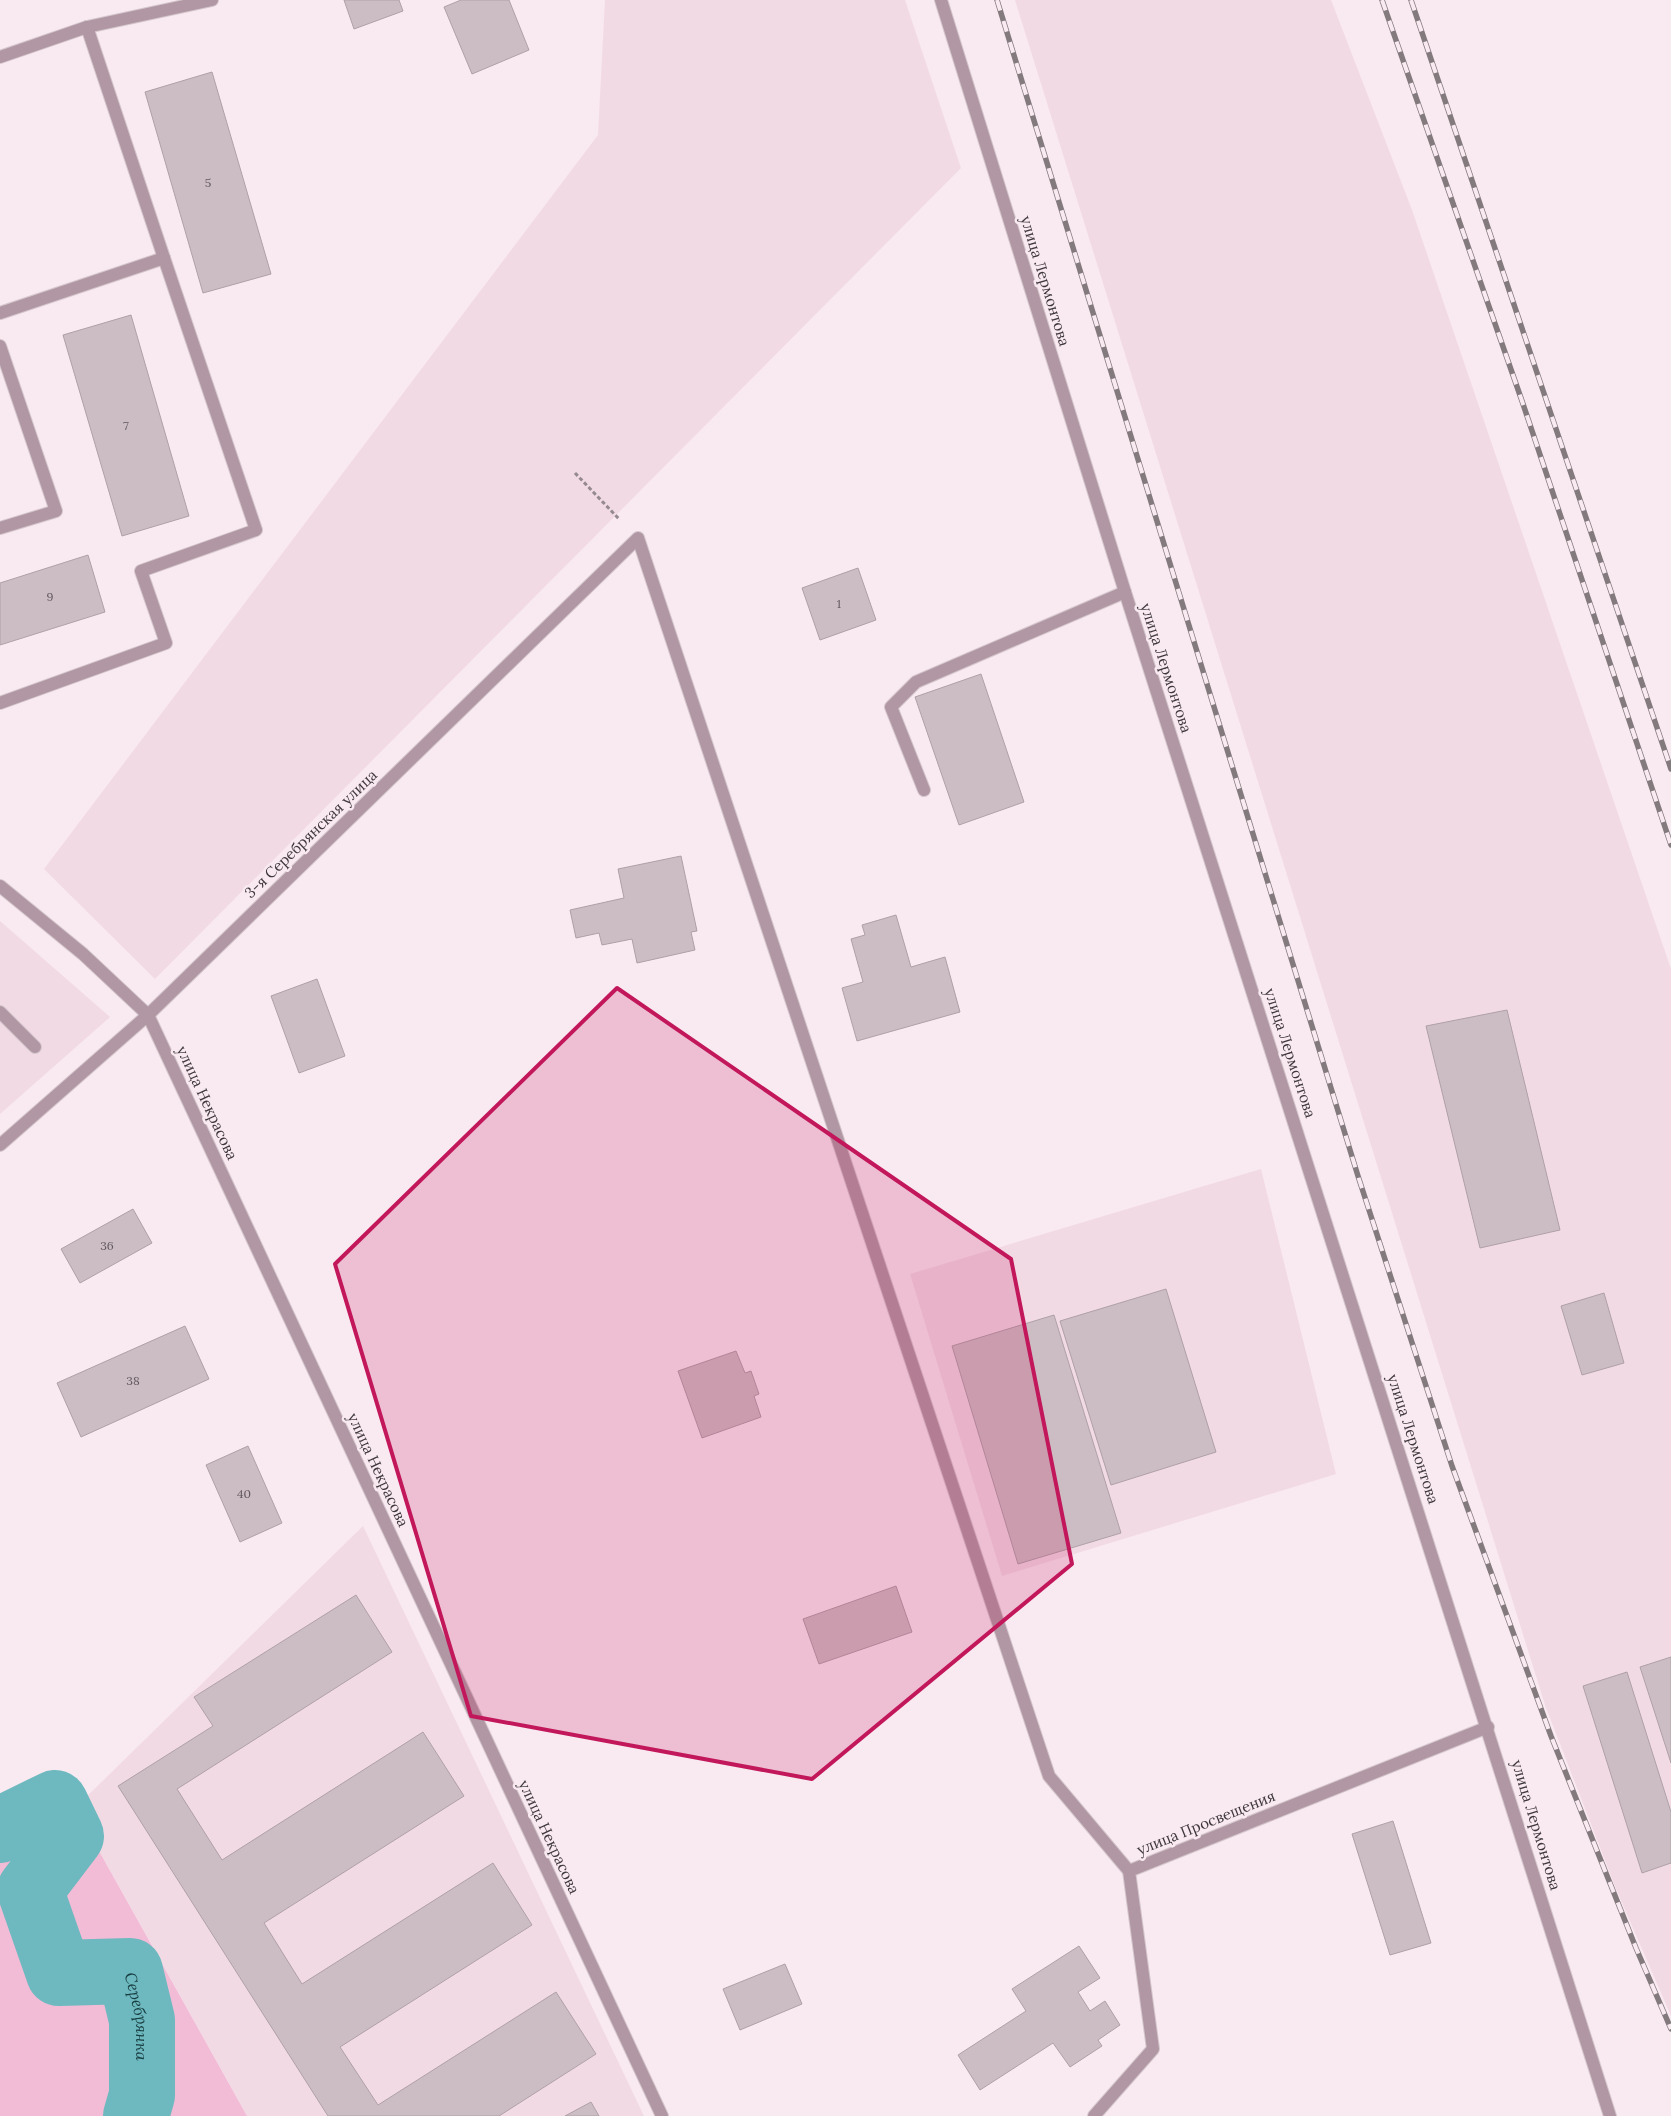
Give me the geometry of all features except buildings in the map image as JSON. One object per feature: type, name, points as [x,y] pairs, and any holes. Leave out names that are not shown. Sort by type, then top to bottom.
[{"type":"street","points":[[0,58],[87,27],[212,0]]},
{"type":"street","name":"улица Лермонтова","points":[[941,0],[1125,592],[1488,1727],[1610,2116]]},
{"type":"street","points":[[0,703],[166,643],[141,571],[256,530],[87,27]]},
{"type":"street","points":[[0,313],[164,258]]},
{"type":"street","points":[[0,346],[56,511],[0,528]]},
{"type":"street","points":[[638,538],[1049,1776],[1129,1871]]},
{"type":"street","name":"3-я Серебрянская улица","points":[[0,1145],[148,1015],[638,538]]},
{"type":"street","points":[[924,790],[891,707],[916,682],[1125,592]]},
{"type":"street","name":"улица Некрасова","points":[[0,886],[83,954],[148,1015],[662,2116]]},
{"type":"street","points":[[0,1012],[35,1048]]},
{"type":"street","name":"улица Просвещения","points":[[1094,2116],[1153,2049],[1129,1871],[1488,1727]]},
{"type":"path","points":[[575,473],[638,538]]},
{"type":"highlighted area","points":[[617,988],[1011,1259],[1072,1564],[812,1779],[471,1716],[335,1264]]},
{"type":"shaded area","points":[[605,0],[905,0],[961,168],[155,979],[44,869],[598,135]]},
{"type":"shaded area","points":[[1015,0],[1331,0],[1412,210],[1671,969],[1671,2016],[1616,1889],[1545,1705]]},
{"type":"shaded area","points":[[0,921],[110,1017],[0,1114]]},
{"type":"shaded area","points":[[1261,1169],[1336,1474],[1002,1576],[910,1274]]},
{"type":"shaded area","points":[[363,1526],[644,2116],[247,2116],[75,1808]]},
{"type":"shaded area","points":[[75,1808],[247,2116],[0,2116],[0,1810]]},
{"type":"waterway","name":"Серебрянка","points":[[0,1830],[55,1803],[71,1836],[30,1890],[59,1973],[130,1971],[142,2020],[142,2095],[136,2116]]},
{"type":"railway","points":[[997,0],[1358,1176],[1452,1466],[1551,1736],[1636,1948],[1671,2029]]},
{"type":"railway","points":[[1382,0],[1522,401],[1671,845]]},
{"type":"railway","points":[[1411,0],[1671,769]]}]
